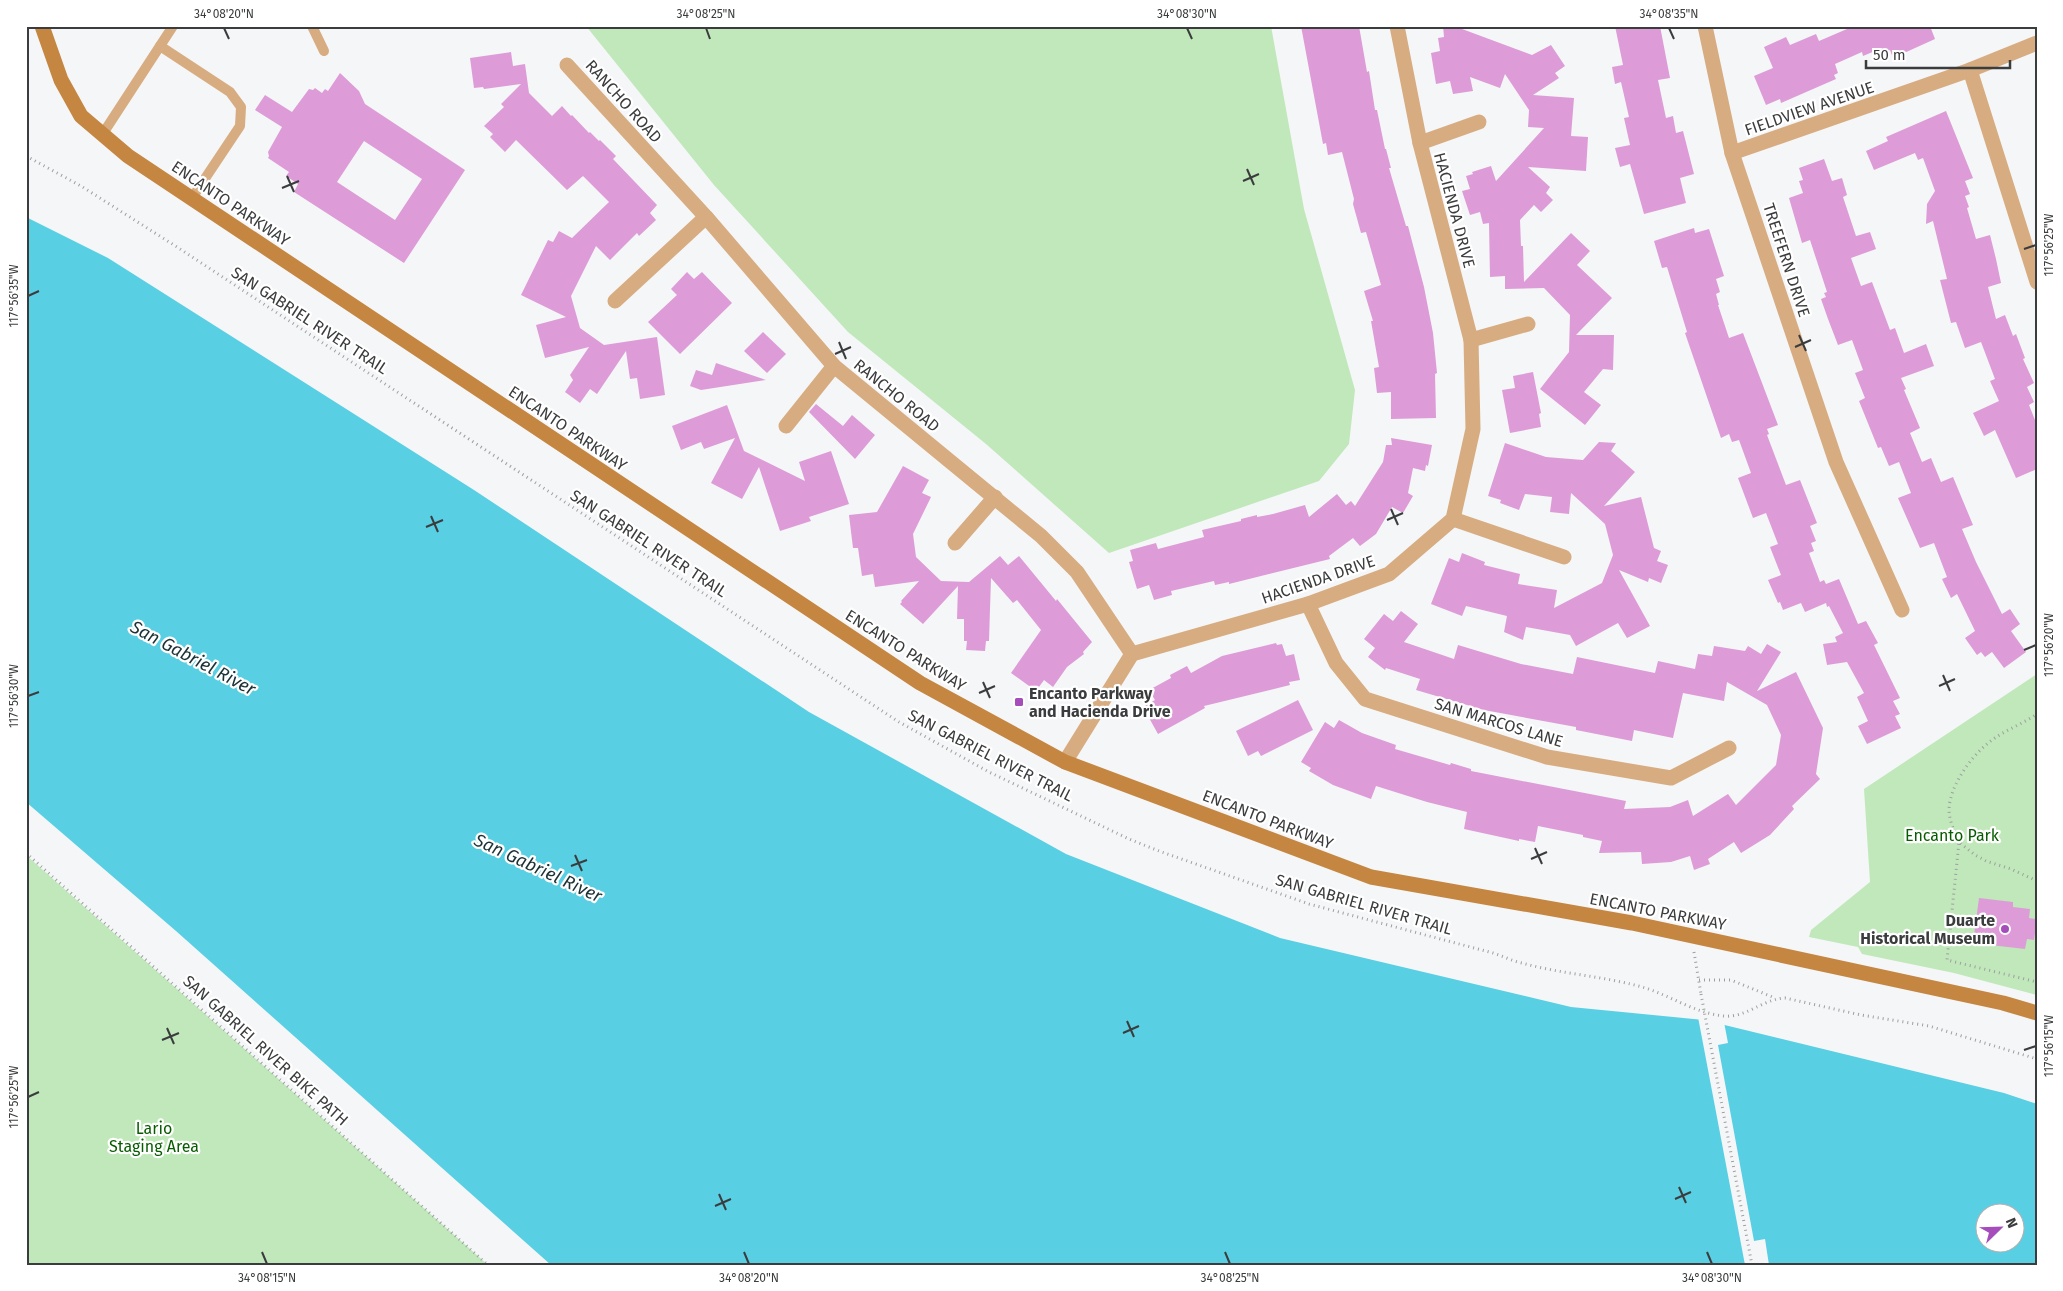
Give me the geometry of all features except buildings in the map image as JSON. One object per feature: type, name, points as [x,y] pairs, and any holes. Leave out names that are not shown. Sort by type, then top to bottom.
[{"type":"street","name":"ENCANTO PARKWAY","points":[[42,26],[65,87],[81,116],[128,156],[920,683],[1065,762],[1371,877],[1690,934],[2003,1003],[2037,1014]]},
{"type":"street","name":"HACIENDA DRIVE","points":[[1132,654],[1308,604],[1389,574],[1453,519],[1473,430],[1470,340],[1420,144],[1397,26]]},
{"type":"street","name":"TREEFERN DRIVE","points":[[1705,26],[1732,153],[1836,462],[1902,610]]},
{"type":"street","name":"FIELDVIEW AVENUE","points":[[1732,153],[1970,70],[2037,43]]},
{"type":"street","name":"RANCHO ROAD","points":[[567,64],[706,217],[834,366],[995,496],[1041,536],[1077,572],[1132,654]]},
{"type":"street","points":[[1970,70],[2037,282]]},
{"type":"street","points":[[1420,144],[1479,122]]},
{"type":"street","points":[[615,301],[706,217]]},
{"type":"street","points":[[1470,340],[1528,324]]},
{"type":"street","points":[[786,426],[834,366]]},
{"type":"street","points":[[955,543],[995,496]]},
{"type":"street","points":[[1453,519],[1564,557]]},
{"type":"street","name":"SAN MARCOS LANE","points":[[1308,604],[1336,663],[1365,699],[1547,757],[1671,778],[1729,748]]},
{"type":"street","points":[[1065,762],[1132,654]]},
{"type":"lane","points":[[102,134],[173,26]]},
{"type":"lane","points":[[312,26],[324,51]]},
{"type":"lane","points":[[160,46],[230,92],[241,107],[240,126],[192,198]]},
{"type":"path","name":"SAN GABRIEL RIVER TRAIL","points":[[26,156],[80,186],[185,252],[899,722],[989,772],[1137,842],[1310,904],[1493,953],[1522,963],[1640,986],[1661,992],[1691,1008],[1705,1013],[1726,1016],[1738,1014],[1752,1010],[1776,998]]},
{"type":"path","points":[[2037,714],[1987,744],[1970,762],[1952,794],[1949,809],[1952,826],[1959,842],[1986,861],[2011,869],[2037,881]]},
{"type":"path","points":[[1959,842],[1947,960],[2037,982]]},
{"type":"path","name":"SAN GABRIEL RIVER BIKE PATH","points":[[26,853],[488,1265]]},
{"type":"path","points":[[1690,934],[1752,1265]]},
{"type":"path","points":[[1699,980],[1732,980],[1776,998],[1794,999],[1861,1014],[1929,1026],[2037,1059]]},
{"type":"green space","points":[[586,26],[1271,26],[1304,209],[1355,390],[1349,444],[1319,481],[1109,553],[986,444],[848,332],[714,185]]},
{"type":"green space","name":"Encanto Park","points":[[2037,674],[2037,995],[1954,973],[1862,954],[1858,947],[1809,937],[1811,930],[1870,882],[1864,789]]},
{"type":"green space","name":"Lario Staging Area","points":[[26,855],[488,1265],[26,1265]]},
{"type":"water","name":"San Gabriel River","points":[[26,217],[108,258],[474,490],[809,712],[1066,854],[1280,938],[1571,1007],[1704,1020],[2004,1093],[2037,1104],[2037,1265],[551,1265],[176,931],[26,802]]},
{"type":"pier","points":[[1698,1017],[1724,1022],[1728,1043],[1718,1045],[1754,1241],[1765,1239],[1769,1265],[1745,1265]]},
{"type":"place","name":"Encanto Parkway and Hacienda Drive","points":[[1019,702]]},
{"type":"place","name":"Duarte Historical Museum","points":[[2005,929]]}]
